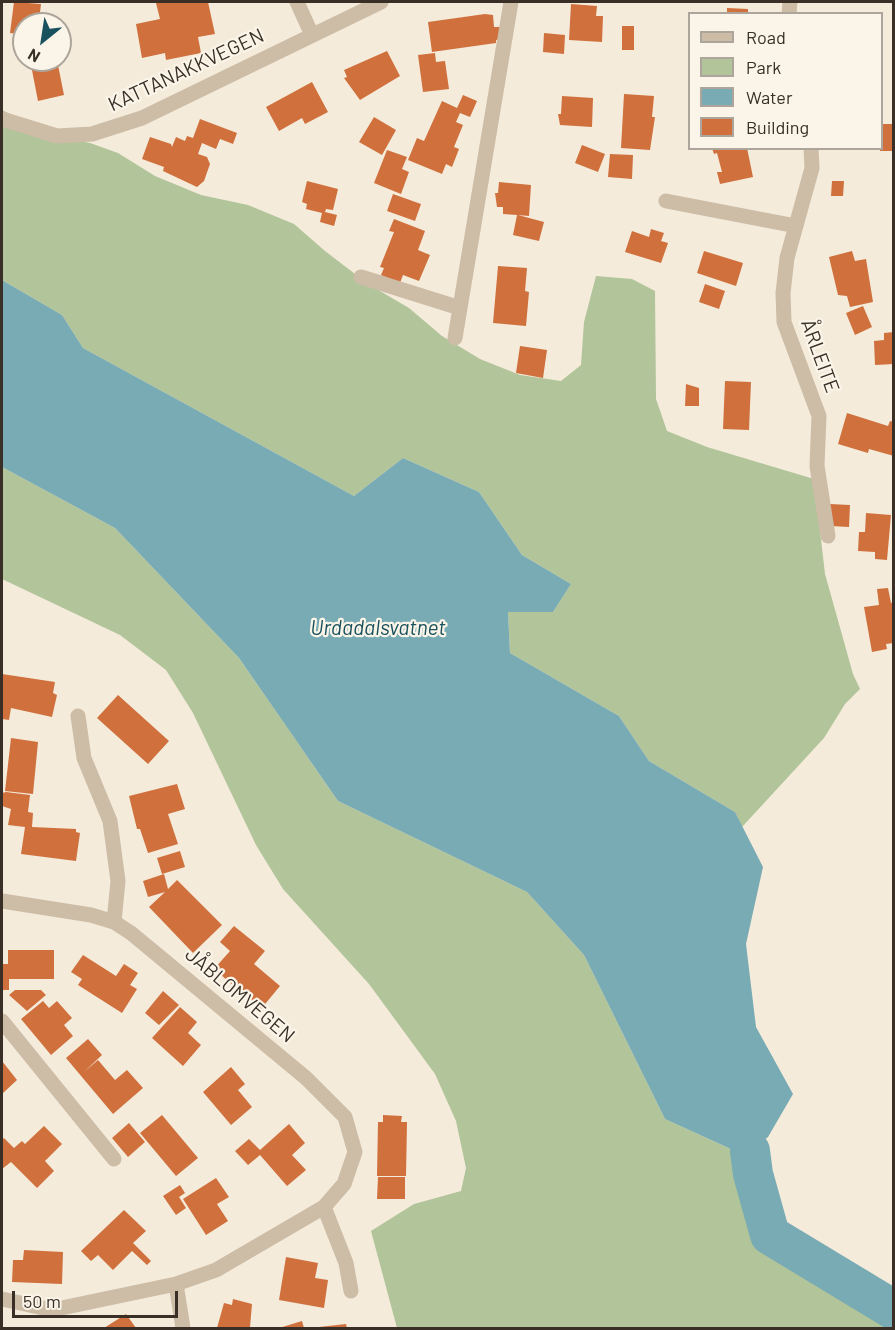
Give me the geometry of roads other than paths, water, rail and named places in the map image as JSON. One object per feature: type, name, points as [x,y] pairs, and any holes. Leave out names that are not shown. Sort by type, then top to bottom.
[{"type":"street","points":[[297,2],[312,35]]},
{"type":"street","name":"KATTANAKKVEGEN","points":[[2,120],[57,136],[92,134],[141,118],[381,2]]},
{"type":"street","points":[[455,338],[511,2]]},
{"type":"street","name":"ÅRLEITE","points":[[811,150],[812,168],[787,258],[783,293],[784,322],[791,347],[819,416],[817,466],[828,536]]},
{"type":"street","points":[[666,201],[796,226]]},
{"type":"street","points":[[361,277],[460,308]]},
{"type":"street","points":[[78,716],[84,758],[110,821],[118,881],[114,922]]},
{"type":"street","name":"JÅBLOMVEGEN","points":[[2,901],[91,915],[114,922],[131,933],[266,1042],[345,1117],[355,1152],[344,1184],[324,1206],[216,1270],[176,1284],[52,1310],[2,1299]]},
{"type":"street","points":[[2,1021],[114,1159]]},
{"type":"street","points":[[324,1206],[346,1263],[351,1291]]},
{"type":"street","points":[[176,1284],[183,1329]]},
{"type":"water","name":"Urdadalsvatnet","points":[[2,280],[62,315],[83,348],[354,496],[403,458],[479,492],[522,555],[571,584],[553,612],[508,612],[510,653],[619,716],[649,761],[735,812],[763,867],[746,944],[756,1027],[793,1094],[768,1137],[744,1155],[665,1119],[584,955],[527,892],[338,801],[239,658],[115,528],[2,467]]},
{"type":"waterway","points":[[750,1151],[753,1174],[770,1235],[894,1310]]}]
